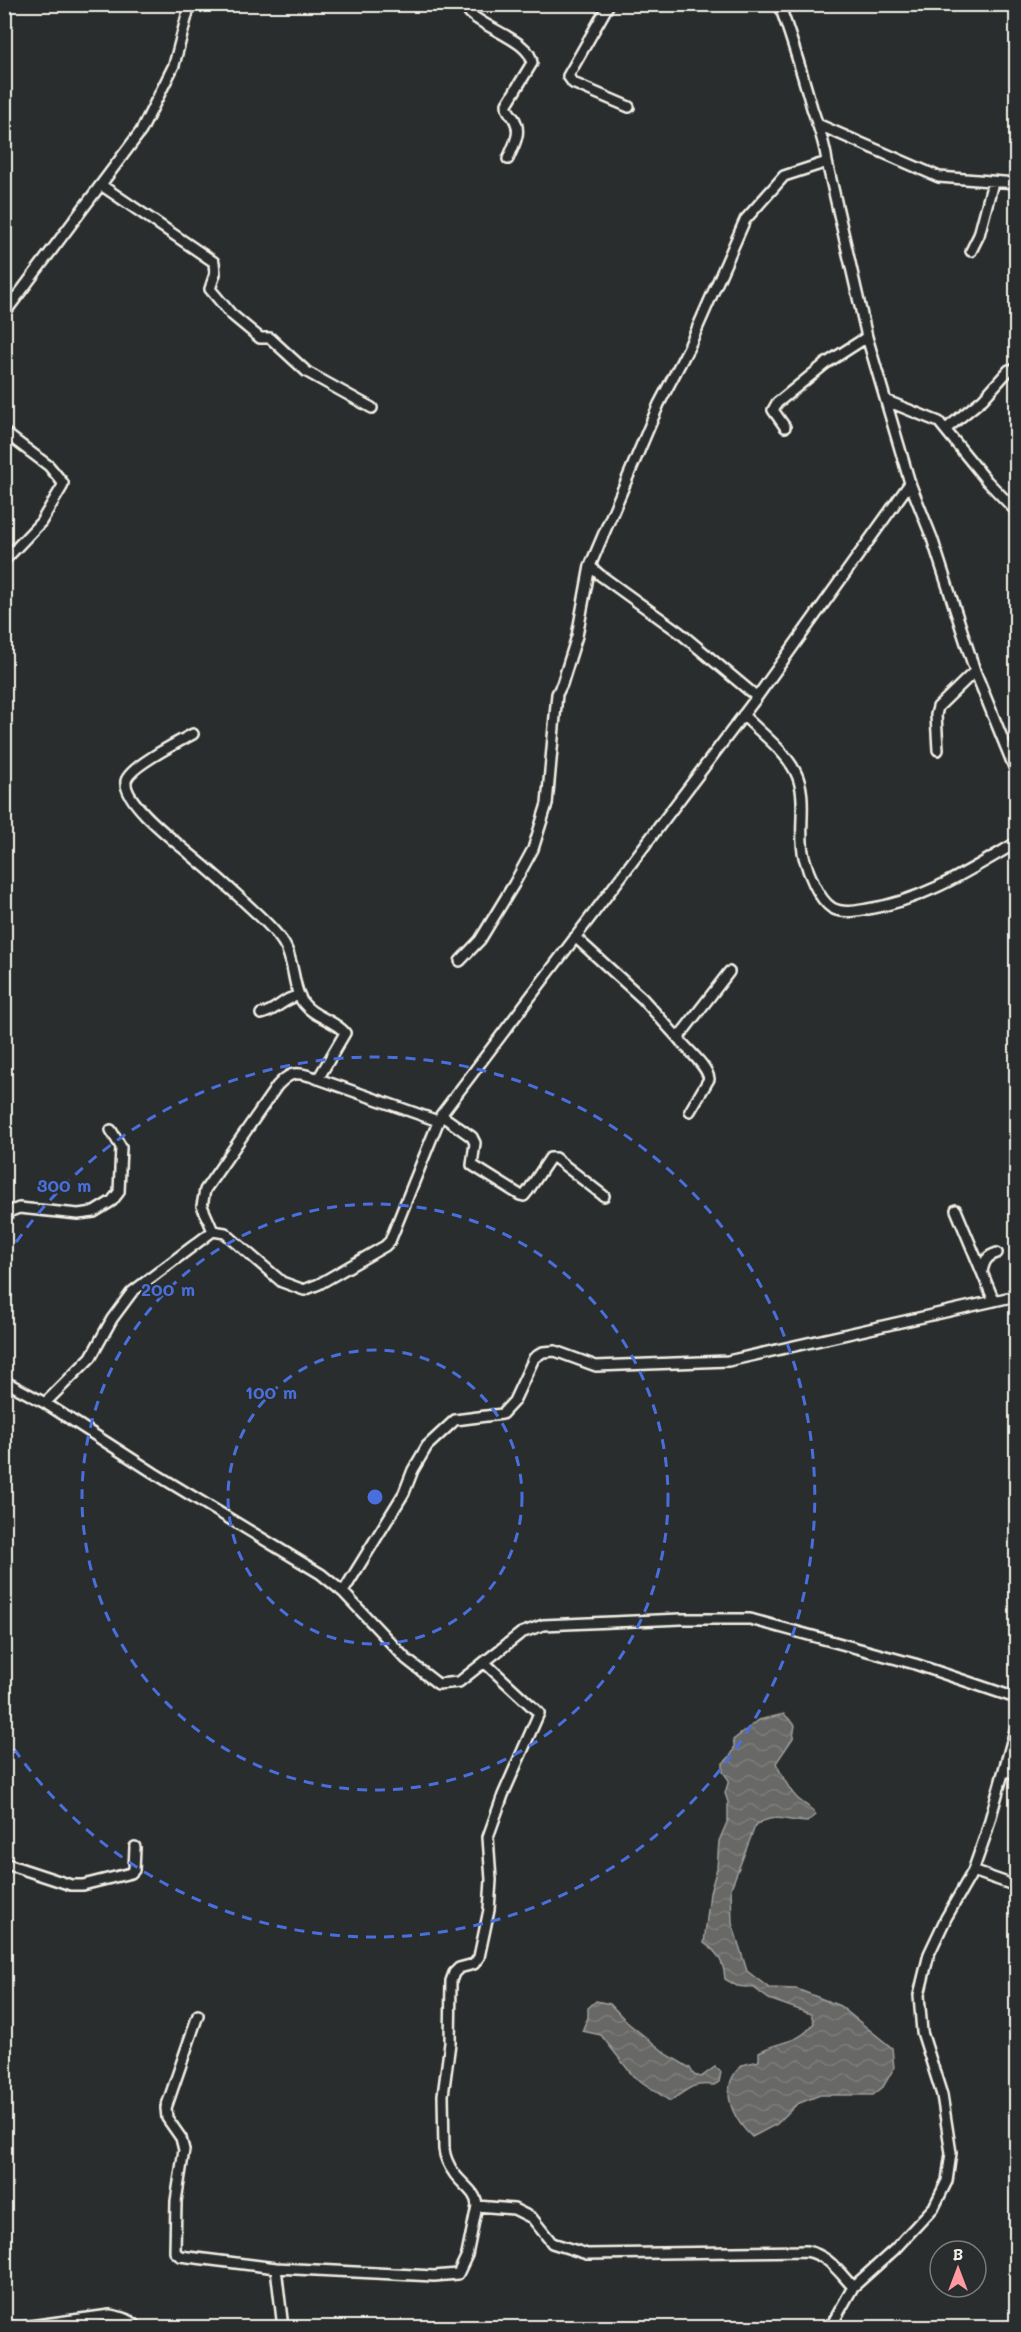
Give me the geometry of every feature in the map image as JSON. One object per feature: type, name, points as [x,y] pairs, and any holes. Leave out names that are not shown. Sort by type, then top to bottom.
[{"type":"street","points":[[4,314],[141,131],[174,65],[190,4]]},
{"type":"street","points":[[464,4],[469,14],[521,47],[532,58],[532,63],[507,104],[507,110],[514,118],[518,131],[508,159]]},
{"type":"street","points":[[609,4],[568,75],[573,83],[629,107]]},
{"type":"street","points":[[779,4],[825,143],[827,162],[867,337],[910,483],[932,538],[975,671],[1017,772]]},
{"type":"street","points":[[817,124],[939,177],[1017,183]]},
{"type":"street","points":[[460,961],[480,940],[533,849],[547,804],[557,694],[577,636],[590,566],[659,404],[689,347],[745,220],[780,178],[788,173],[827,162]]},
{"type":"street","points":[[971,251],[979,235],[993,182]]},
{"type":"street","points":[[101,184],[214,262],[210,289],[231,314],[260,338],[270,338],[307,372],[372,408]]},
{"type":"street","points":[[785,427],[773,410],[777,403],[825,364],[867,337]]},
{"type":"street","points":[[946,429],[983,399],[1009,370],[1017,370]]},
{"type":"street","points":[[887,402],[939,422],[987,481],[1017,512]]},
{"type":"street","points":[[4,432],[49,466],[63,483],[41,522],[4,561]]},
{"type":"street","points":[[45,1403],[91,1357],[112,1319],[132,1292],[213,1231],[225,1233],[282,1282],[304,1290],[381,1249],[390,1241],[440,1118],[757,697],[910,483]]},
{"type":"street","points":[[590,566],[679,632],[757,697]]},
{"type":"street","points":[[938,750],[936,715],[938,708],[975,671]]},
{"type":"street","points":[[743,715],[783,755],[796,774],[802,811],[803,854],[822,898],[833,908],[854,912],[923,895],[1017,843]]},
{"type":"street","points":[[193,734],[151,758],[131,773],[126,783],[129,793],[140,808],[164,832],[216,875],[278,936],[290,955],[304,1004],[345,1033],[318,1079]]},
{"type":"street","points":[[575,937],[642,998],[709,1074],[709,1079],[690,1111]]},
{"type":"street","points":[[678,1038],[729,972]]},
{"type":"street","points":[[261,1014],[273,1011],[293,996],[300,996]]},
{"type":"street","points":[[213,1231],[202,1206],[203,1195],[209,1183],[285,1077],[294,1073],[440,1118],[472,1137],[475,1143],[472,1165],[520,1195],[524,1196],[528,1191],[544,1163],[550,1158],[555,1158],[604,1196]]},
{"type":"street","points":[[4,1218],[11,1211],[19,1208],[88,1214],[112,1201],[119,1192],[121,1147],[111,1130]]},
{"type":"street","points":[[956,1210],[994,1301]]},
{"type":"street","points":[[982,1272],[984,1262],[991,1254],[998,1253]]},
{"type":"street","points":[[343,1592],[404,1493],[413,1470],[427,1446],[455,1420],[502,1414],[514,1401],[534,1358],[543,1352],[555,1351],[596,1366],[728,1360],[1007,1298],[1017,1298]]},
{"type":"street","points":[[4,1382],[45,1403],[154,1473],[321,1574],[343,1592],[406,1659],[438,1684],[459,1682],[521,1633],[543,1625],[740,1618],[775,1625],[915,1664],[1017,1698]]},
{"type":"street","points":[[198,2015],[166,2108],[167,2118],[181,2138],[184,2150],[176,2201],[175,2252],[180,2256],[276,2268],[434,2276],[458,2274],[467,2255],[477,2201],[445,2158],[443,2095],[450,2043],[450,1988],[454,1972],[459,1968],[474,1964],[479,1957],[489,1910],[491,1870],[488,1837],[502,1795],[539,1713],[484,1662]]},
{"type":"street","points":[[830,2328],[853,2288],[894,2250],[934,2207],[947,2181],[951,2153],[942,2095],[922,2031],[919,1995],[929,1954],[946,1918],[973,1871],[1017,1728]]},
{"type":"street","points":[[1004,1770],[1017,1774]]},
{"type":"street","points":[[4,1863],[71,1885],[83,1885],[131,1873],[134,1870],[135,1847]]},
{"type":"street","points":[[973,1871],[1017,1886]]},
{"type":"street","points":[[477,2206],[514,2209],[532,2218],[552,2243],[588,2254],[806,2251],[816,2253],[828,2260],[853,2288]]},
{"type":"street","points":[[276,2268],[283,2328]]},
{"type":"street","points":[[4,2326],[22,2327],[110,2315],[122,2317],[136,2324],[138,2328]]},
{"type":"water","points":[[784,1714],[795,1725],[793,1738],[776,1763],[793,1794],[816,1815],[807,1822],[776,1818],[756,1824],[731,1888],[732,1923],[747,1971],[769,1988],[797,1989],[840,2006],[892,2048],[894,2068],[883,2087],[873,2095],[820,2095],[797,2104],[777,2124],[752,2137],[741,2125],[733,2111],[729,2089],[733,2077],[742,2065],[759,2061],[759,2052],[795,2039],[814,2023],[811,2014],[769,1999],[754,1988],[737,1986],[725,1979],[719,1958],[704,1943],[710,1893],[717,1868],[719,1841],[728,1820],[728,1802],[725,1793],[729,1780],[723,1772],[723,1763],[732,1753],[733,1740],[759,1720]]},
{"type":"water","points":[[596,2001],[610,2004],[629,2024],[668,2055],[690,2068],[694,2075],[701,2077],[715,2067],[721,2072],[719,2082],[714,2085],[695,2086],[670,2101],[633,2076],[601,2035],[582,2031],[588,2017],[588,2008]]}]
